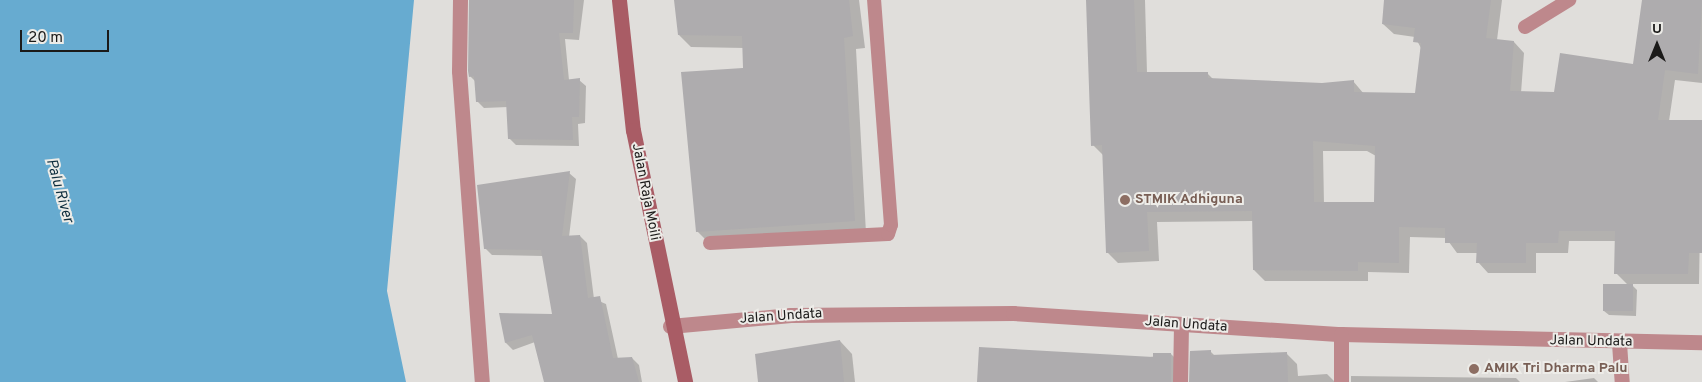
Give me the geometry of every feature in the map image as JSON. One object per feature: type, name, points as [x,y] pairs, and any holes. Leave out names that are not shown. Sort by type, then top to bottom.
[{"type":"street","points":[[460,0],[459,71],[482,382]]},
{"type":"street","name":"Jalan Raja Moili","points":[[619,0],[633,130],[670,326],[685,382]]},
{"type":"street","name":"Jalan Undata","points":[[670,326],[791,314],[1012,313],[1341,334],[1619,343],[1702,342]]},
{"type":"street","points":[[1180,382],[1181,325]]},
{"type":"street","points":[[1341,334],[1341,382]]},
{"type":"street","points":[[1619,343],[1622,382]]},
{"type":"lane","points":[[710,243],[888,234],[891,225],[874,0]]},
{"type":"lane","points":[[1525,27],[1569,0]]},
{"type":"water","name":"Palu River","points":[[0,0],[414,0],[387,291],[406,382],[0,382]]},
{"type":"building","points":[[469,0],[574,0],[573,33],[559,33],[564,80],[580,78],[579,117],[572,117],[573,140],[508,139],[506,101],[476,102],[474,76],[469,77],[468,71]]},
{"type":"building","points":[[674,0],[849,0],[853,36],[844,38],[855,221],[696,232],[681,72],[743,68],[742,36],[678,35]]},
{"type":"building","points":[[1086,0],[1134,0],[1137,72],[1208,72],[1208,78],[1322,83],[1354,80],[1354,92],[1415,93],[1421,43],[1413,42],[1415,28],[1382,24],[1384,0],[1491,0],[1486,38],[1514,41],[1510,91],[1554,92],[1560,53],[1633,64],[1642,0],[1702,0],[1698,74],[1665,70],[1658,120],[1702,120],[1702,253],[1689,253],[1688,274],[1614,274],[1615,231],[1559,231],[1558,243],[1526,243],[1526,263],[1476,263],[1477,243],[1445,243],[1445,228],[1399,227],[1399,263],[1358,262],[1358,271],[1253,270],[1252,211],[1147,212],[1149,251],[1106,253],[1102,145],[1091,146]],"holes":[[[1313,141],[1375,146],[1374,202],[1314,202]]]},
{"type":"building","points":[[570,171],[562,236],[580,235],[588,298],[600,296],[613,358],[632,357],[639,382],[544,382],[532,335],[505,343],[499,313],[552,314],[541,250],[484,249],[477,185]]},
{"type":"building","points":[[1603,284],[1633,284],[1633,311],[1603,311]]},
{"type":"building","points":[[840,340],[844,382],[758,382],[755,354]]},
{"type":"building","points":[[979,347],[1153,357],[1153,353],[1171,353],[1171,382],[977,382]]},
{"type":"building","points":[[1211,350],[1211,355],[1287,352],[1288,382],[1189,382],[1190,351]]},
{"type":"place","name":"STMIK Adhiguna","points":[[1125,200]]},
{"type":"place","name":"AMIK Tri Dharma Palu","points":[[1474,369]]}]
